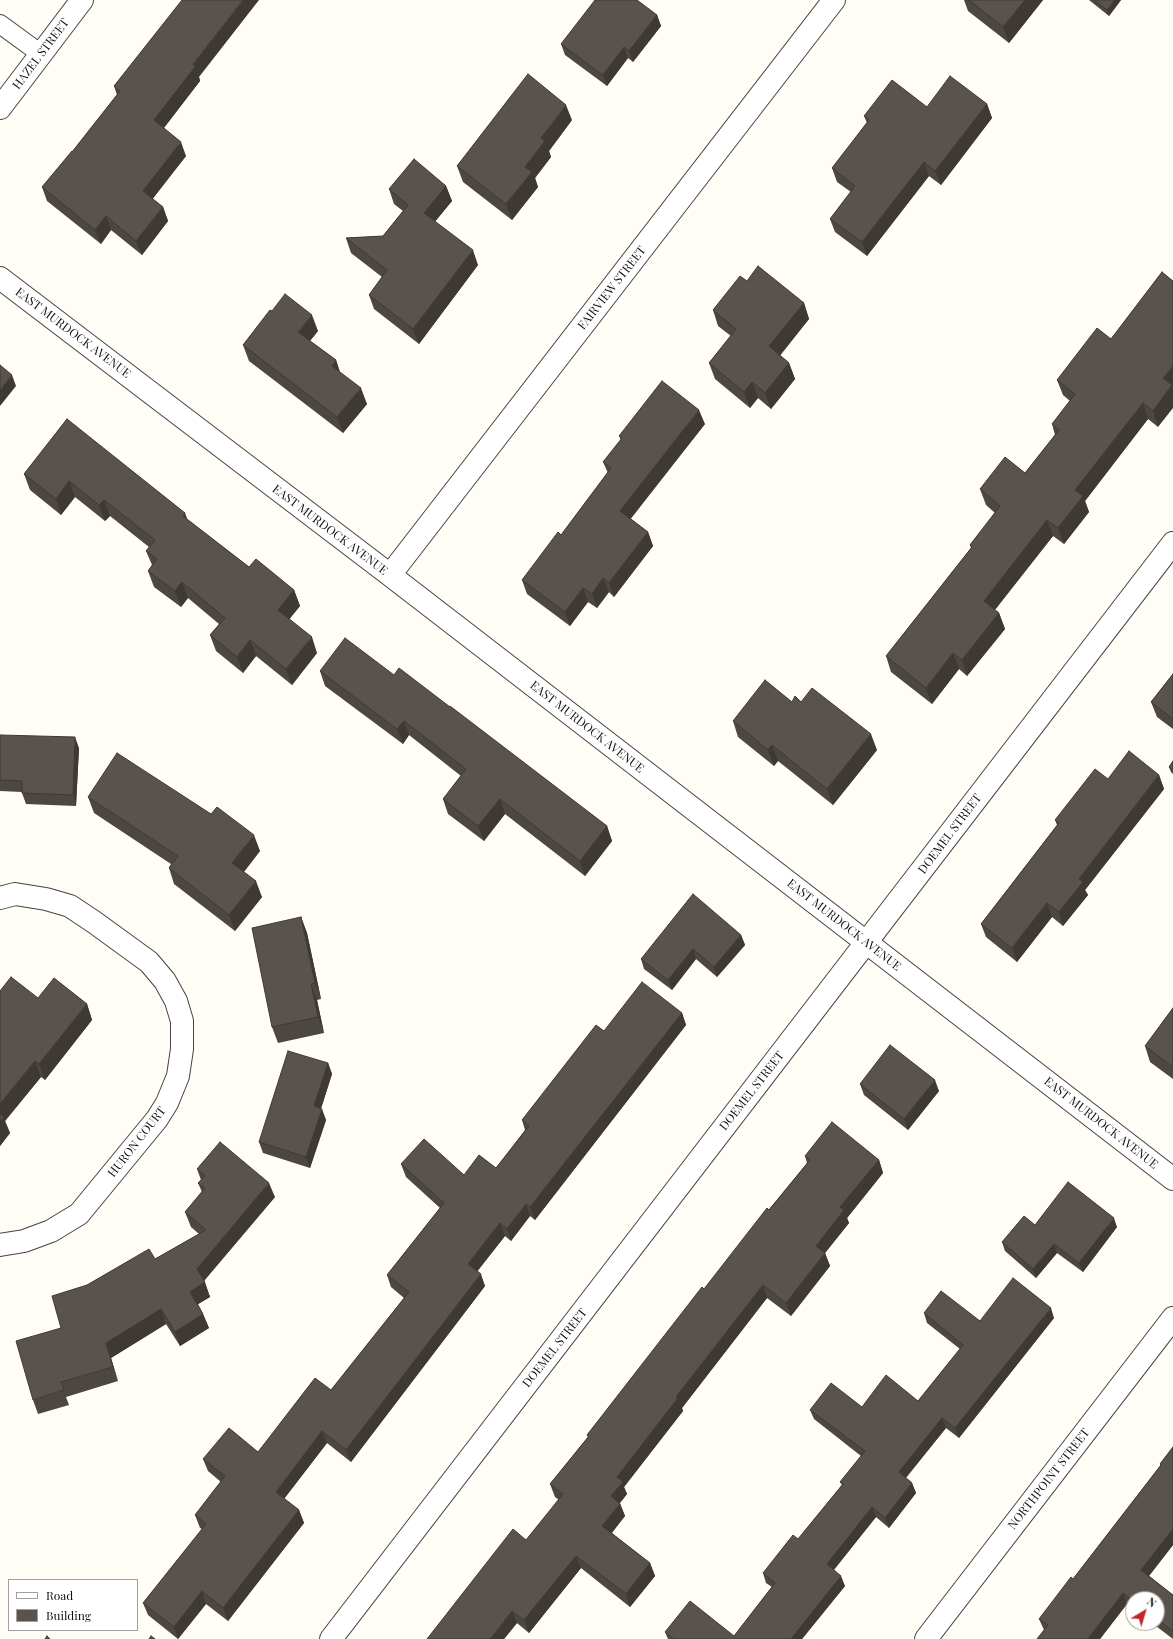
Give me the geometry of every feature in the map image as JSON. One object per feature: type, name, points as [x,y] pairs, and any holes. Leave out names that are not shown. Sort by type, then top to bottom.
[{"type":"street","name":"HAZEL STREET","points":[[0,108],[82,0]]},
{"type":"street","name":"FAIRVIEW STREET","points":[[390,575],[834,0]]},
{"type":"street","name":"EAST MURDOCK AVENUE","points":[[0,278],[390,575],[1173,1179]]},
{"type":"street","name":"DOEMEL STREET","points":[[331,1639],[1173,543]]},
{"type":"street","name":"HURON COURT","points":[[0,898],[16,894],[46,899],[70,906],[149,962],[165,981],[176,1001],[182,1021],[182,1049],[178,1076],[167,1103],[157,1119],[79,1214],[50,1231],[24,1241],[0,1245]]},
{"type":"street","name":"NORTHPOINT STREET","points":[[926,1639],[1173,1318]]},
{"type":"lane","points":[[0,24],[41,54]]},
{"type":"building","points":[[182,0],[243,0],[193,64],[195,67],[154,120],[181,142],[143,191],[163,207],[136,241],[106,216],[95,230],[42,187],[72,152],[120,91],[114,86]]},
{"type":"building","points":[[595,0],[637,0],[657,15],[629,51],[624,47],[603,75],[561,44]]},
{"type":"building","points":[[969,0],[1025,0],[1003,27]]},
{"type":"building","points":[[1094,0],[1115,0],[1107,10]]},
{"type":"building","points":[[528,74],[566,105],[541,138],[545,141],[525,167],[532,172],[506,204],[457,166]]},
{"type":"building","points":[[950,76],[987,104],[935,171],[924,162],[862,242],[830,219],[855,186],[832,168],[869,120],[864,116],[892,80],[927,107]]},
{"type":"building","points":[[414,159],[446,186],[424,213],[473,250],[413,329],[369,295],[387,270],[346,238],[383,236],[408,205],[389,189]]},
{"type":"building","points":[[758,266],[804,303],[769,346],[789,363],[765,393],[752,382],[744,392],[709,363],[736,329],[713,310],[740,276],[747,281]]},
{"type":"building","points":[[1162,272],[1173,281],[1173,366],[1163,378],[1172,385],[1153,411],[1143,403],[1075,490],[1083,496],[1058,528],[1047,520],[984,601],[999,613],[962,660],[953,653],[926,688],[886,656],[972,547],[970,545],[1000,506],[980,489],[1005,457],[1025,473],[1059,430],[1052,424],[1075,394],[1057,380],[1097,328],[1111,339]]},
{"type":"building","points":[[285,294],[312,315],[298,332],[336,360],[332,366],[361,388],[337,417],[243,345],[270,310],[272,311]]},
{"type":"building","points":[[0,365],[12,375],[0,390]]},
{"type":"building","points":[[662,381],[699,410],[620,511],[648,532],[609,583],[603,578],[592,594],[583,588],[565,612],[522,580],[558,532],[561,535],[611,468],[603,462],[622,438],[619,436]]},
{"type":"building","points":[[67,419],[185,513],[183,516],[249,567],[256,559],[294,590],[278,610],[312,637],[286,669],[250,640],[237,657],[210,635],[225,618],[182,582],[175,591],[148,571],[157,559],[146,551],[155,540],[104,500],[99,505],[69,481],[56,499],[24,474]]},
{"type":"building","points":[[345,638],[394,675],[399,668],[607,826],[580,861],[500,799],[478,826],[443,799],[466,769],[404,721],[397,729],[320,671]]},
{"type":"building","points":[[1173,674],[1173,719],[1151,702]]},
{"type":"building","points":[[765,680],[792,702],[795,696],[801,702],[812,688],[871,734],[827,789],[772,745],[768,750],[733,721]]},
{"type":"building","points":[[0,735],[75,737],[73,795],[22,793],[22,781],[0,780]]},
{"type":"building","points":[[1129,751],[1159,775],[1079,879],[1083,882],[1059,912],[1047,903],[1012,948],[981,924],[1059,823],[1055,820],[1095,769],[1108,779]]},
{"type":"building","points":[[117,753],[211,814],[217,807],[254,835],[232,863],[256,881],[229,915],[169,868],[178,856],[88,797]]},
{"type":"building","points":[[1173,761],[1173,770],[1169,767]]},
{"type":"building","points":[[693,894],[741,935],[714,967],[693,949],[668,980],[641,959]]},
{"type":"building","points":[[301,917],[315,983],[311,984],[318,1017],[272,1027],[252,928]]},
{"type":"building","points":[[11,977],[38,998],[54,978],[87,1004],[39,1064],[35,1061],[0,1104],[0,991]]},
{"type":"building","points":[[642,982],[682,1013],[530,1207],[526,1204],[507,1229],[500,1223],[468,1264],[481,1274],[346,1450],[322,1431],[276,1492],[299,1510],[223,1608],[202,1591],[174,1627],[143,1603],[206,1524],[195,1515],[225,1476],[203,1459],[229,1428],[258,1452],[315,1378],[331,1390],[409,1292],[387,1275],[444,1203],[401,1164],[424,1139],[464,1175],[479,1155],[496,1168],[529,1126],[522,1120],[596,1025],[604,1031]]},
{"type":"building","points":[[1173,1008],[1173,1067],[1145,1046]]},
{"type":"building","points":[[890,1045],[935,1080],[904,1119],[860,1084]]},
{"type":"building","points":[[288,1051],[328,1063],[314,1106],[322,1109],[306,1157],[259,1142]]},
{"type":"building","points":[[0,1114],[4,1117],[0,1122]]},
{"type":"building","points":[[832,1122],[879,1160],[840,1207],[844,1210],[816,1246],[825,1253],[786,1303],[763,1285],[676,1397],[678,1398],[617,1477],[623,1482],[611,1496],[620,1504],[602,1526],[650,1563],[626,1594],[576,1556],[524,1620],[512,1611],[490,1639],[427,1639],[513,1529],[526,1540],[563,1494],[550,1484],[589,1436],[587,1435],[702,1287],[704,1289],[767,1208],[769,1210],[810,1160],[805,1156]]},
{"type":"building","points":[[220,1142],[269,1183],[197,1269],[205,1282],[190,1292],[203,1314],[175,1332],[161,1309],[106,1343],[113,1367],[61,1382],[64,1390],[33,1400],[16,1341],[61,1328],[52,1296],[87,1285],[149,1249],[155,1259],[206,1230],[185,1212],[205,1188],[198,1183],[205,1176],[197,1169]]},
{"type":"building","points":[[1068,1182],[1114,1218],[1079,1263],[1054,1244],[1033,1269],[1002,1242],[1024,1216],[1035,1225]]},
{"type":"building","points":[[1013,1278],[1051,1308],[955,1428],[942,1418],[899,1472],[912,1483],[885,1518],[872,1507],[827,1564],[841,1576],[791,1639],[674,1639],[665,1632],[690,1601],[734,1636],[775,1583],[763,1573],[793,1535],[798,1539],[843,1484],[840,1482],[865,1451],[810,1410],[831,1383],[862,1407],[886,1375],[918,1401],[963,1345],[924,1313],[941,1291],[980,1321]]},
{"type":"building","points":[[1173,1447],[1173,1529],[1141,1570],[1173,1595],[1173,1631],[1165,1625],[1165,1591],[1125,1591],[1125,1595],[1123,1593],[1088,1639],[1037,1639],[1048,1625],[1039,1619],[1071,1577],[1073,1579],[1161,1465],[1160,1464]]}]
